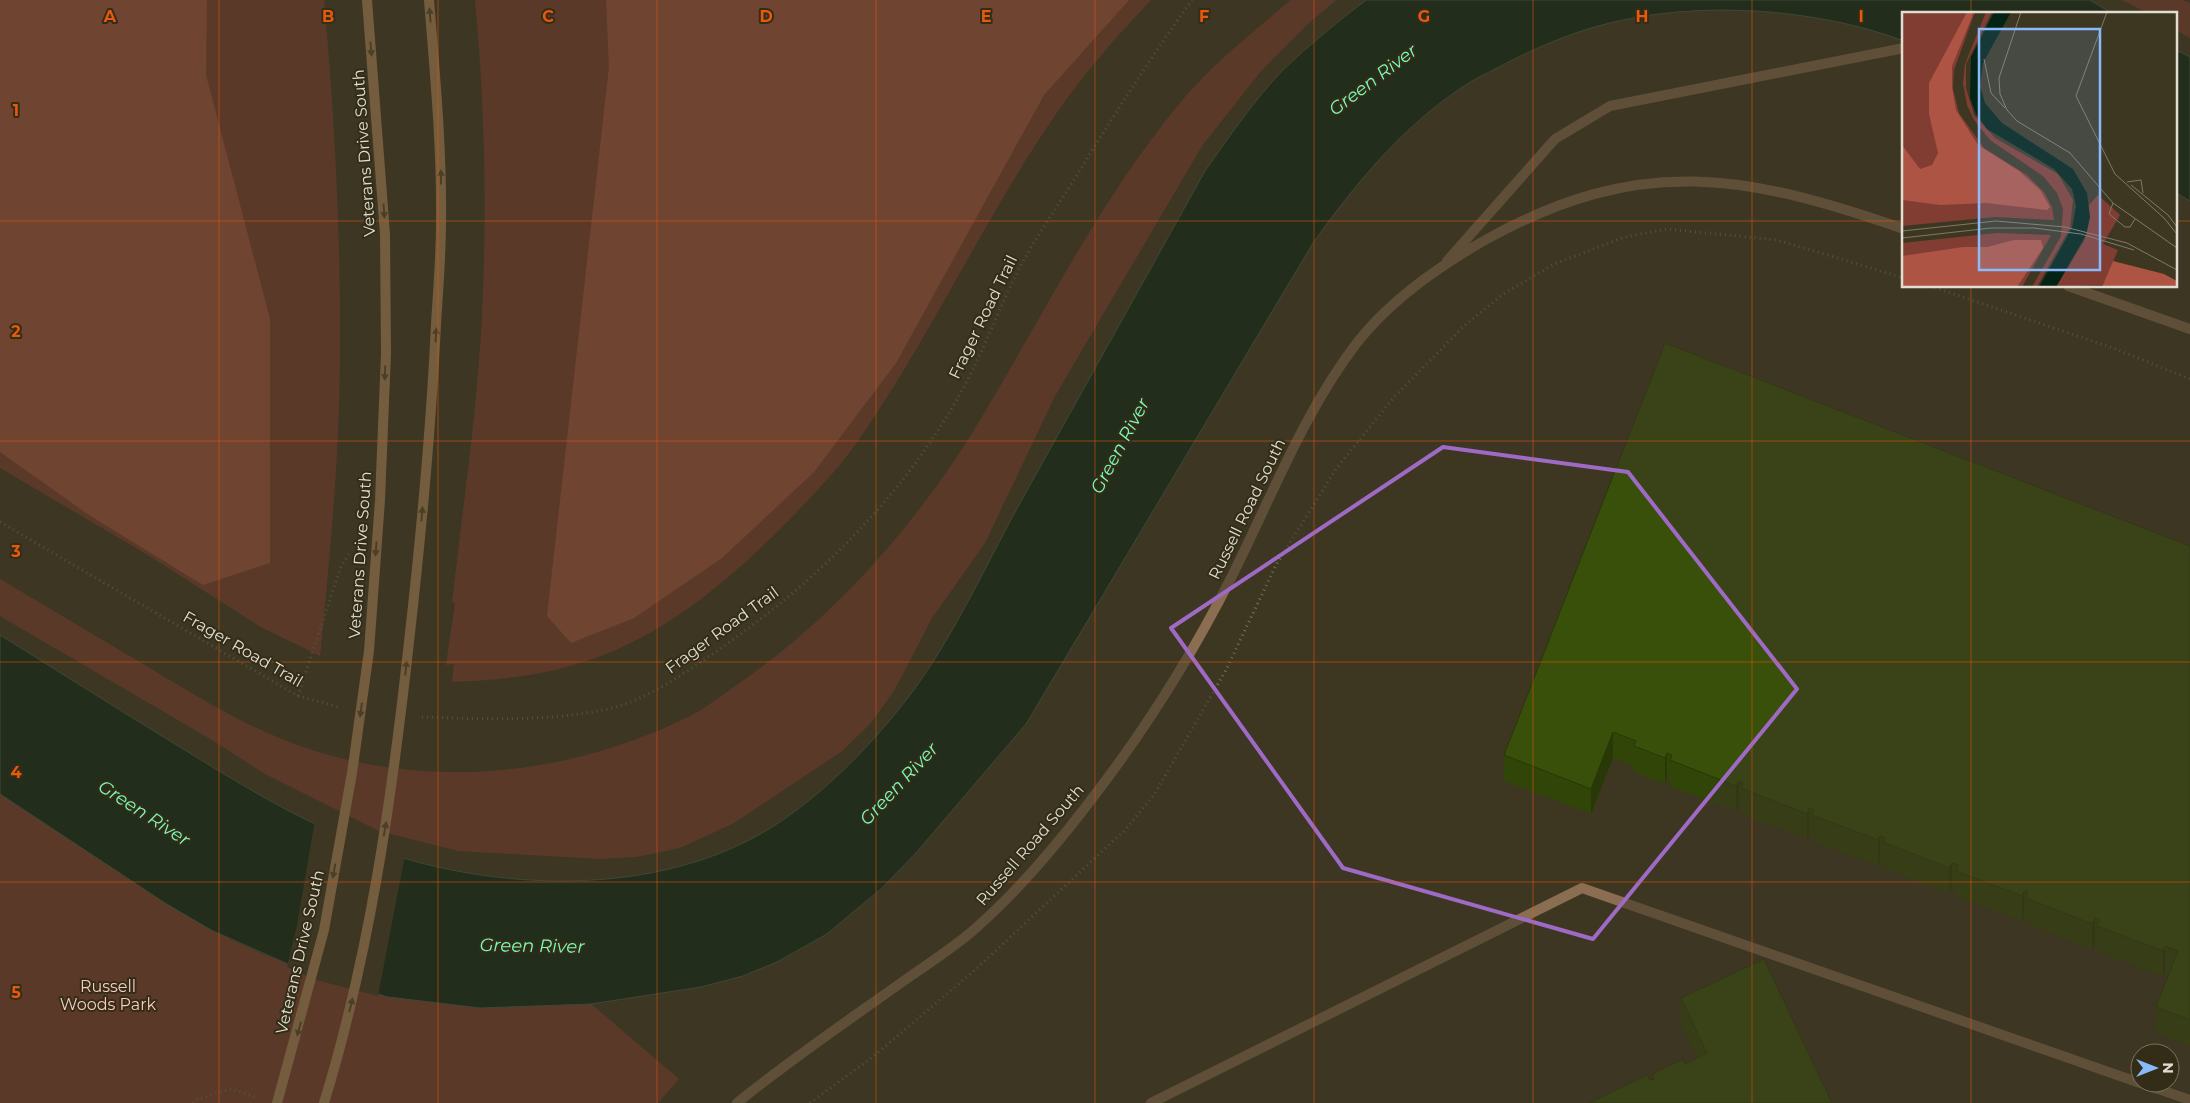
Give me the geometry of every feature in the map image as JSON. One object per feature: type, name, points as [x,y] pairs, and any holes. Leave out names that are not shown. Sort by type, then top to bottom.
[{"type":"main road","name":"Veterans Drive South","points":[[277,1103],[298,1032],[324,930],[352,774],[369,652],[380,500],[386,353],[385,234],[367,0]]},
{"type":"main road","points":[[324,1103],[336,1063],[366,942],[394,780],[414,597],[432,403],[441,226],[440,154],[429,0]]},
{"type":"street","points":[[1444,265],[1556,139],[1610,106],[1902,48]]},
{"type":"street","name":"Russell Road South","points":[[737,1103],[776,1072],[976,928],[1030,873],[1067,830],[1109,776],[1170,686],[1230,578],[1296,442],[1321,397],[1357,343],[1404,296],[1444,265],[1501,232],[1553,207],[1596,193],[1644,183],[1688,180],[1744,184],[1827,204],[1902,228]]},
{"type":"street","points":[[2074,288],[2190,329]]},
{"type":"street","points":[[1151,1103],[1582,888],[2130,1080]]},
{"type":"street","points":[[2169,1093],[2190,1100]]},
{"type":"path","name":"Frager Road Trail","points":[[416,717],[474,720],[555,717],[608,708],[661,689],[763,619],[807,583],[854,536],[900,484],[930,443],[961,393],[1025,257],[1144,67],[1192,0]]},
{"type":"path","points":[[810,1103],[874,1056],[976,969],[1041,910],[1130,823],[1154,795],[1226,670],[1276,565],[1336,469],[1394,397],[1464,326],[1502,295],[1554,264],[1625,237],[1667,230],[1777,240],[1902,277]]},
{"type":"path","points":[[1936,288],[2114,348],[2190,379]]},
{"type":"path","name":"Frager Road Trail","points":[[0,522],[298,696],[347,709]]},
{"type":"path","points":[[298,696],[340,570],[350,551]]},
{"type":"path","points":[[193,1103],[195,1100],[231,1089],[258,1097]]},
{"type":"highlighted area","points":[[1443,447],[1628,472],[1797,689],[1593,939],[1343,868],[1171,628]]},
{"type":"green space","points":[[0,0],[324,0],[337,181],[340,362],[338,436],[320,656],[259,626],[148,555],[0,468]]},
{"type":"green space","points":[[475,0],[1151,0],[1101,55],[1056,114],[1006,193],[888,396],[838,467],[792,517],[744,563],[692,606],[635,641],[605,654],[558,669],[498,679],[452,682],[454,664],[446,665],[455,603],[452,602],[477,388],[484,277],[483,119]]},
{"type":"green space","points":[[1291,0],[1336,0],[1310,22],[1261,71],[1202,146],[1055,396],[985,543],[932,618],[894,691],[870,724],[841,752],[734,823],[680,848],[636,857],[600,859],[458,851],[379,831],[265,774],[212,740],[0,616],[0,579],[191,693],[250,725],[312,750],[360,762],[408,770],[457,772],[505,770],[554,763],[601,751],[647,735],[692,715],[711,704],[775,657],[808,629],[839,600],[896,538],[923,505],[971,435],[1069,266],[1121,183],[1149,143],[1191,90],[1232,50]]},
{"type":"green space","points":[[2122,0],[2183,0],[2190,3],[2190,38],[2178,31],[2178,12],[2146,12]]},
{"type":"green space","name":"Russell Woods Park","points":[[0,793],[165,903],[211,930],[262,954],[388,997],[480,1008],[591,1004],[679,1079],[658,1103],[0,1103]]},
{"type":"shaded area","points":[[0,0],[207,0],[206,75],[270,319],[270,563],[203,585],[89,515],[0,452]]},
{"type":"shaded area","points":[[606,0],[1129,0],[1044,95],[896,363],[814,472],[722,558],[634,618],[571,643],[547,616],[609,67]]},
{"type":"water","name":"Green River","points":[[1366,0],[2090,0],[2110,12],[1902,12],[1902,40],[1833,21],[1756,11],[1717,10],[1641,16],[1578,32],[1550,43],[1464,86],[1421,119],[1381,157],[1313,243],[1026,724],[916,853],[882,888],[827,934],[777,962],[743,976],[701,987],[591,1004],[480,1008],[388,997],[317,977],[211,930],[165,903],[0,794],[0,635],[199,759],[274,803],[351,840],[425,864],[474,874],[525,880],[577,881],[628,877],[678,867],[725,851],[769,829],[810,800],[849,765],[884,727],[916,687],[946,641],[1025,494],[1205,171],[1252,106],[1272,82],[1323,34]]},
{"type":"water","points":[[2178,51],[2190,57],[2190,201],[2178,194]]},
{"type":"pier","points":[[315,820],[379,848],[405,855],[378,996],[316,980],[287,967],[297,925]]},
{"type":"building","points":[[1665,343],[2190,546],[2190,1020],[2156,1007],[2178,951],[2165,946],[2163,951],[2097,926],[2099,920],[2095,918],[2092,924],[2026,898],[2028,892],[2024,891],[2022,896],[1956,871],[1958,865],[1952,863],[1949,868],[1883,842],[1884,837],[1880,836],[1878,840],[1812,815],[1814,810],[1809,808],[1807,814],[1741,788],[1743,783],[1739,781],[1736,786],[1670,760],[1672,755],[1667,753],[1665,758],[1634,746],[1636,741],[1613,732],[1591,789],[1504,755]]},
{"type":"building","points":[[1764,959],[1832,1103],[1589,1103],[1647,1075],[1650,1080],[1654,1079],[1652,1074],[1683,1059],[1685,1064],[1707,1053],[1681,998]]}]
